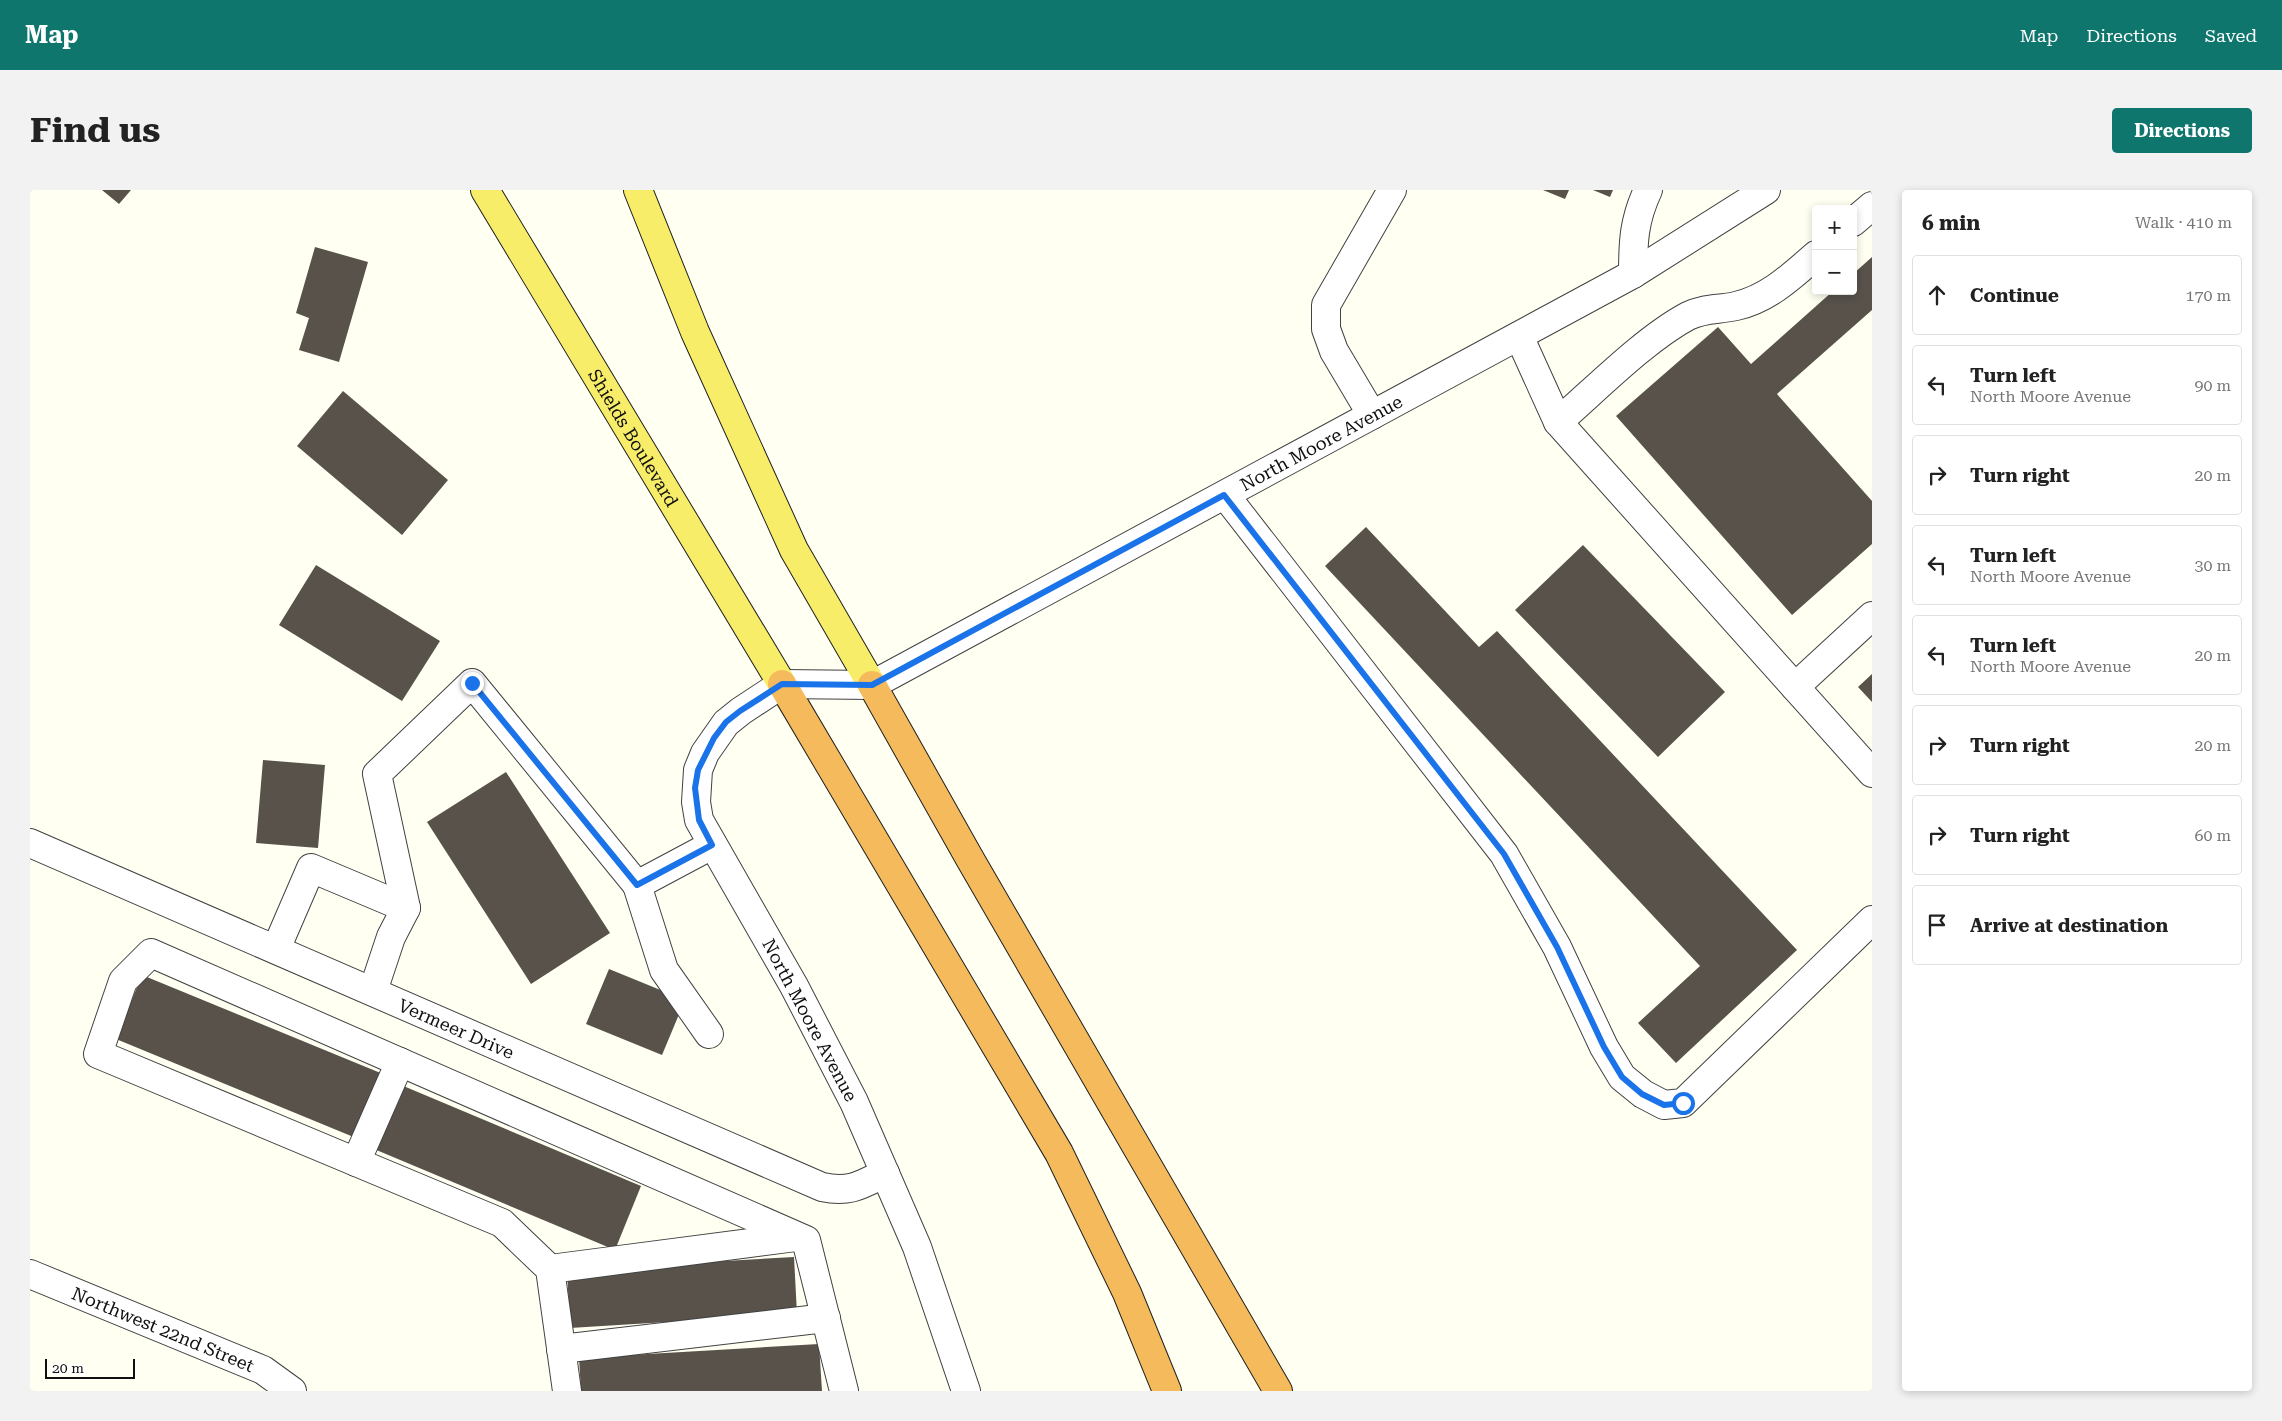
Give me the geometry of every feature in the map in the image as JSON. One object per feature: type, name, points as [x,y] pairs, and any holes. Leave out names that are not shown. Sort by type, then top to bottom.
[{"type":"highway","points":[[782,684],[1059,1153],[1127,1293],[1167,1391]]},
{"type":"highway","points":[[872,685],[975,868],[1278,1391]]},
{"type":"main road","name":"Shields Boulevard","points":[[485,190],[782,684]]},
{"type":"main road","points":[[638,190],[695,332],[794,550],[872,685]]},
{"type":"street","points":[[1372,416],[1334,350],[1326,330],[1326,305],[1392,190]]},
{"type":"street","points":[[1633,274],[1633,236],[1638,212],[1648,190]]},
{"type":"street","name":"North Moore Avenue","points":[[872,685],[1633,274],[1766,190]]},
{"type":"street","points":[[1857,219],[1872,206]]},
{"type":"street","points":[[1558,422],[1652,341],[1688,316],[1705,309],[1734,307],[1752,302],[1782,285],[1812,259]]},
{"type":"street","points":[[1519,336],[1558,422],[1872,773]]},
{"type":"street","points":[[1224,495],[1504,854],[1557,947],[1604,1047],[1622,1077],[1642,1094],[1664,1105],[1683,1103],[1872,920]]},
{"type":"street","points":[[1795,687],[1872,616]]},
{"type":"street","points":[[373,990],[391,937],[406,908],[377,774],[472,683],[637,885],[664,970],[709,1034]]},
{"type":"street","points":[[782,684],[872,685]]},
{"type":"street","name":"North Moore Avenue","points":[[782,684],[726,722],[705,753],[698,770],[696,802],[699,820],[794,986],[826,1047],[885,1173],[918,1247],[966,1391]]},
{"type":"street","name":"Vermeer Drive","points":[[30,843],[373,990],[822,1187],[839,1190],[854,1188],[885,1173]]},
{"type":"street","points":[[637,885],[712,845]]},
{"type":"street","points":[[276,949],[311,868],[406,908]]},
{"type":"street","points":[[567,1391],[550,1269],[502,1223],[98,1054],[123,981],[151,953],[806,1240],[844,1391]]},
{"type":"street","points":[[356,1162],[400,1062]]},
{"type":"street","points":[[550,1269],[798,1237]]},
{"type":"street","name":"Northwest 22nd Street","points":[[30,1274],[263,1370],[292,1391]]},
{"type":"street","points":[[561,1349],[826,1318]]},
{"type":"building","points":[[102,190],[131,190],[119,204]]},
{"type":"building","points":[[1543,190],[1569,190],[1565,199]]},
{"type":"building","points":[[1593,190],[1613,190],[1610,197]]},
{"type":"building","points":[[315,247],[368,262],[339,362],[299,350],[309,318],[296,313]]},
{"type":"building","points":[[1872,257],[1872,310],[1777,394],[1872,501],[1872,544],[1792,615],[1616,416],[1718,327],[1751,364],[1829,295],[1857,295],[1857,270]]},
{"type":"building","points":[[343,391],[448,480],[402,535],[297,446]]},
{"type":"building","points":[[1366,527],[1479,647],[1497,631],[1797,950],[1676,1063],[1638,1023],[1700,966],[1325,566]]},
{"type":"building","points":[[1583,545],[1725,692],[1658,757],[1515,610]]},
{"type":"building","points":[[316,565],[440,641],[402,701],[279,625]]},
{"type":"building","points":[[1872,674],[1872,702],[1858,687]]},
{"type":"building","points":[[263,760],[325,765],[318,848],[256,843]]},
{"type":"building","points":[[506,772],[610,933],[531,984],[427,822]]},
{"type":"building","points":[[609,969],[685,1000],[662,1055],[586,1024]]},
{"type":"building","points":[[142,975],[383,1074],[356,1138],[116,1039]]},
{"type":"building","points":[[401,1085],[641,1186],[615,1250],[374,1149]]},
{"type":"building","points":[[794,1257],[797,1314],[570,1328],[567,1270]]},
{"type":"building","points":[[819,1344],[822,1391],[581,1391],[579,1358]]},
{"type":"route","points":[[472,683],[637,885],[712,845],[699,820],[695,788],[698,770],[714,738],[726,722],[740,711],[782,684],[872,685],[1224,495],[1504,854],[1557,947],[1604,1047],[1622,1077],[1642,1094],[1664,1105],[1683,1103]]}]
